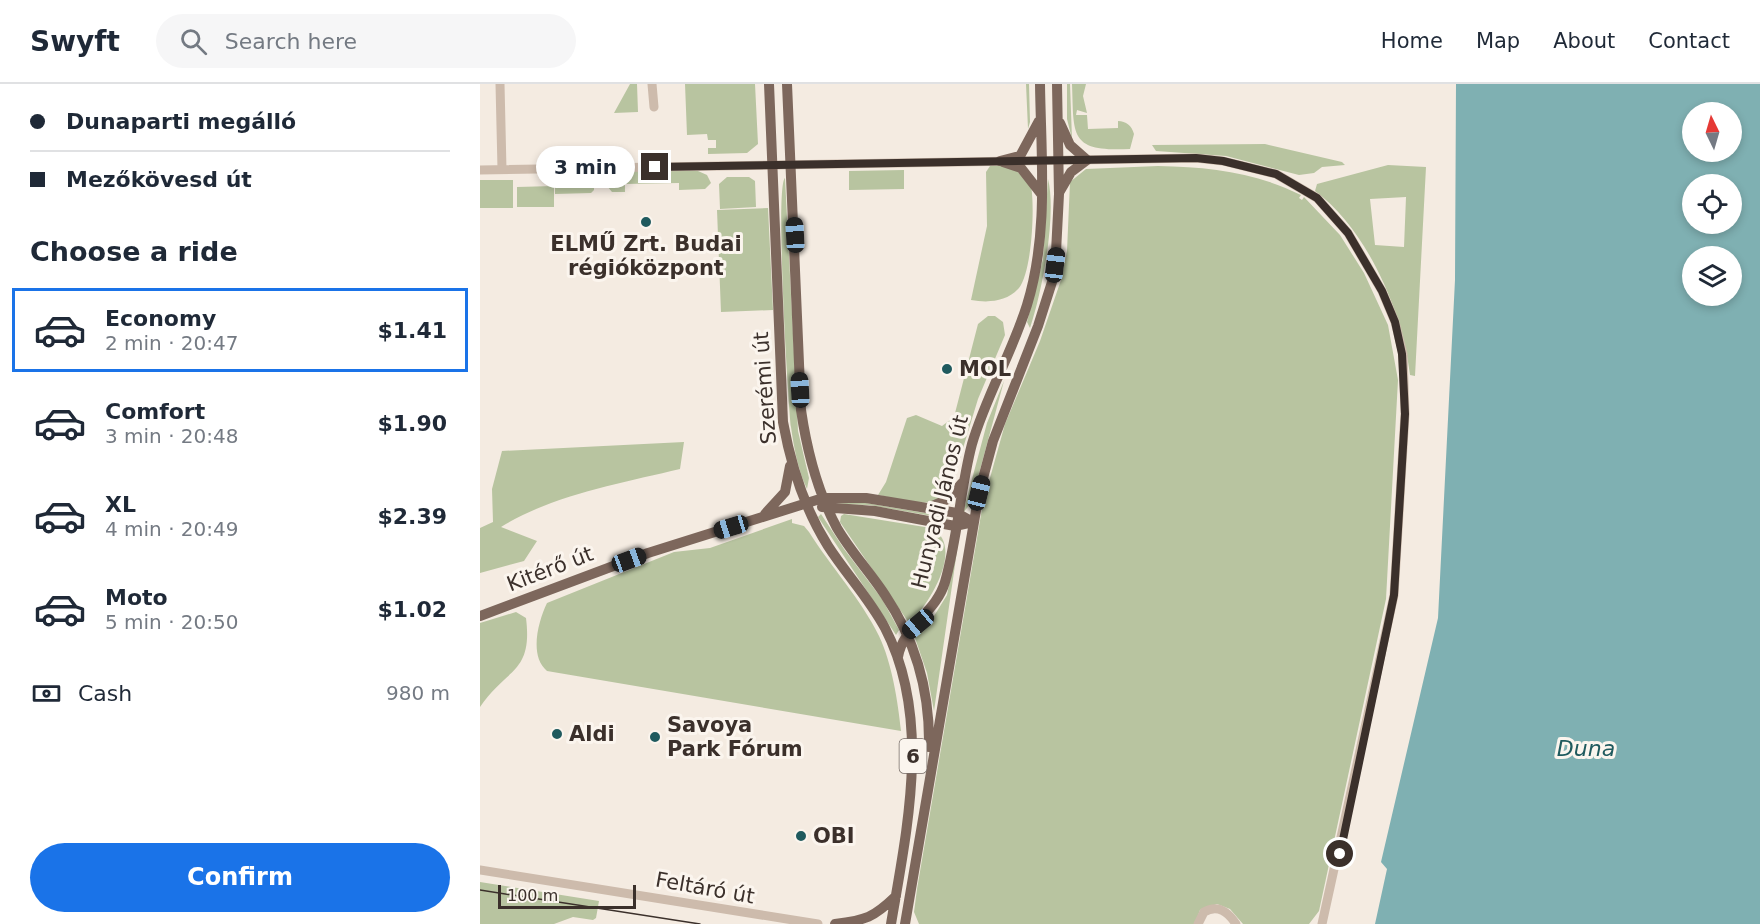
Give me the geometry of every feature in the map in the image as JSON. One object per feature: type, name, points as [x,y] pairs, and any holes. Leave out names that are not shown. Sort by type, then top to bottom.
[{"type":"main road","name":"Szerémi út","points":[[769,84],[783,422],[791,460],[806,505],[828,545],[871,604],[898,660]]},
{"type":"main road","name":"Szerémi út","points":[[787,84],[801,410],[809,455],[825,503],[851,550],[885,594],[907,633],[921,673],[927,700],[929,771]]},
{"type":"main road","name":"Hunyadi János út","points":[[898,660],[902,640],[929,612],[938,599],[945,582],[964,479],[982,412],[1027,304],[1040,238],[1042,195],[1040,84]]},
{"type":"main road","name":"Hunyadi János út","points":[[905,924],[929,771],[973,522],[993,441],[1038,326],[1052,282],[1059,194],[1057,84]]},
{"type":"main road","points":[[1058,117],[1070,145],[1087,160],[1071,172],[1059,194]]},
{"type":"main road","points":[[1000,161],[1020,156],[1040,118]]},
{"type":"main road","points":[[1000,161],[1021,168],[1042,195]]},
{"type":"main road","points":[[762,518],[785,492],[791,460]]},
{"type":"main road","points":[[927,508],[948,500],[964,479]]},
{"type":"main road","name":"Kitérő út","points":[[480,616],[648,553],[806,505],[866,498],[957,513],[973,522]]},
{"type":"main road","name":"Kitérő út","points":[[825,503],[955,526],[973,522]]},
{"type":"main road","name":"6","points":[[891,924],[913,760],[910,710],[898,660]]},
{"type":"main road","points":[[835,924],[865,920],[877,915],[896,896]]},
{"type":"street","points":[[500,84],[502,170]]},
{"type":"street","points":[[652,84],[654,107]]},
{"type":"street","points":[[480,170],[1058,160],[1223,161],[1266,171],[1298,185],[1329,210],[1361,254],[1391,311],[1402,354],[1405,414],[1394,595],[1322,924]]},
{"type":"street","name":"Feltáró út","points":[[480,870],[818,924]]},
{"type":"street","points":[[1198,924],[1204,912],[1218,908],[1224,910],[1236,924]]},
{"type":"green space","points":[[630,84],[637,84],[638,112],[614,113]]},
{"type":"green space","points":[[685,84],[755,84],[758,144],[747,153],[708,154],[708,148],[716,148],[716,140],[708,140],[707,134],[687,135]]},
{"type":"green space","points":[[1026,84],[1029,84],[1030,122],[1028,129]]},
{"type":"green space","points":[[1067,84],[1070,84],[1072,139],[1067,119]]},
{"type":"green space","points":[[1072,84],[1086,84],[1083,96],[1087,113],[1077,110],[1076,115],[1087,115],[1088,129],[1118,128],[1118,121],[1126,123],[1134,134],[1130,149],[1095,147],[1085,143],[1079,137],[1073,117]]},
{"type":"green space","points":[[1265,144],[1342,162],[1345,165],[1322,167],[1314,173],[1299,175],[1226,156],[1156,151],[1152,145]]},
{"type":"green space","points":[[999,165],[1016,170],[1031,186],[1030,254],[1023,280],[1014,293],[1003,299],[971,300],[987,226],[986,172],[990,166]]},
{"type":"green space","points":[[1388,165],[1426,167],[1415,376],[1410,375],[1400,325],[1379,274],[1351,227],[1334,207],[1315,191],[1317,184]],"holes":[[[1406,197],[1404,247],[1375,245],[1370,199]]]},
{"type":"green space","points":[[1158,166],[1231,172],[1283,187],[1301,195],[1299,198],[1302,200],[1304,197],[1340,235],[1364,273],[1388,325],[1398,380],[1386,599],[1319,911],[1309,924],[1243,924],[1230,909],[1217,904],[1200,910],[1195,924],[919,924],[914,912],[917,889],[983,503],[1005,424],[1040,341],[1061,280],[1067,251],[1070,182],[1086,169]]},
{"type":"green space","points":[[904,170],[904,189],[849,190],[849,171]]},
{"type":"green space","points":[[611,171],[698,171],[707,175],[711,183],[705,189],[679,190],[679,183],[625,184],[625,192],[612,192],[607,186],[607,177]]},
{"type":"green space","points":[[555,172],[590,172],[594,174],[594,190],[591,193],[555,194]]},
{"type":"green space","points":[[727,177],[749,177],[755,181],[756,207],[720,209],[719,184]]},
{"type":"green space","points":[[785,178],[798,431],[809,478],[807,489],[795,451],[789,409],[781,216]]},
{"type":"green space","points":[[1048,179],[1051,212],[1047,253],[1030,328],[1027,322],[1043,259]]},
{"type":"green space","points":[[480,180],[513,180],[513,208],[480,208]]},
{"type":"green space","points":[[554,186],[554,207],[517,207],[517,187]]},
{"type":"green space","points":[[768,208],[773,310],[721,312],[717,210]]},
{"type":"green space","points":[[988,316],[995,316],[1003,322],[1005,335],[978,399],[950,491],[935,501],[926,503],[878,495],[886,482],[907,418],[916,415],[942,426],[954,417],[978,324]]},
{"type":"green space","points":[[1023,334],[1004,381],[971,503],[963,513],[987,423]]},
{"type":"green space","points":[[684,442],[680,469],[565,498],[542,506],[501,527],[537,541],[524,561],[480,573],[480,528],[493,522],[492,489],[502,451]]},
{"type":"green space","points":[[860,502],[943,516],[949,519],[869,505],[832,504]]},
{"type":"green space","points":[[821,514],[882,599],[899,630],[896,635],[818,517]]},
{"type":"green space","points":[[844,514],[931,528],[941,536],[945,548],[945,561],[941,576],[926,603],[909,623],[840,522]]},
{"type":"green space","points":[[792,519],[792,523],[804,526],[809,532],[872,622],[884,647],[891,670],[901,731],[547,671],[541,665],[537,638],[547,603],[674,552],[710,548]]},
{"type":"green space","points":[[960,530],[934,711],[927,673],[914,635],[934,616],[947,595]]},
{"type":"green space","points":[[516,612],[526,618],[525,650],[515,669],[480,707],[480,623]]},
{"type":"green space","points":[[480,882],[599,901],[596,918],[593,920],[573,917],[554,924],[480,924]]},
{"type":"water","name":"Duna","points":[[1456,84],[1760,84],[1760,924],[1375,924],[1387,869],[1381,862],[1438,618],[1455,280]]},
{"type":"tram line","points":[[480,890],[700,924]]},
{"type":"place","name":"ELMŰ Zrt. Budai régióközpont","points":[[646,222]]},
{"type":"place","name":"MOL","points":[[947,369]]},
{"type":"place","name":"Aldi","points":[[557,734]]},
{"type":"place","name":"Savoya Park Fórum","points":[[655,737]]},
{"type":"place","name":"OBI","points":[[801,836]]},
{"type":"route","points":[[655,167],[1196,158],[1223,161],[1276,174],[1298,185],[1317,198],[1329,210],[1348,233],[1382,291],[1395,322],[1406,380],[1392,612],[1340,854]]}]
